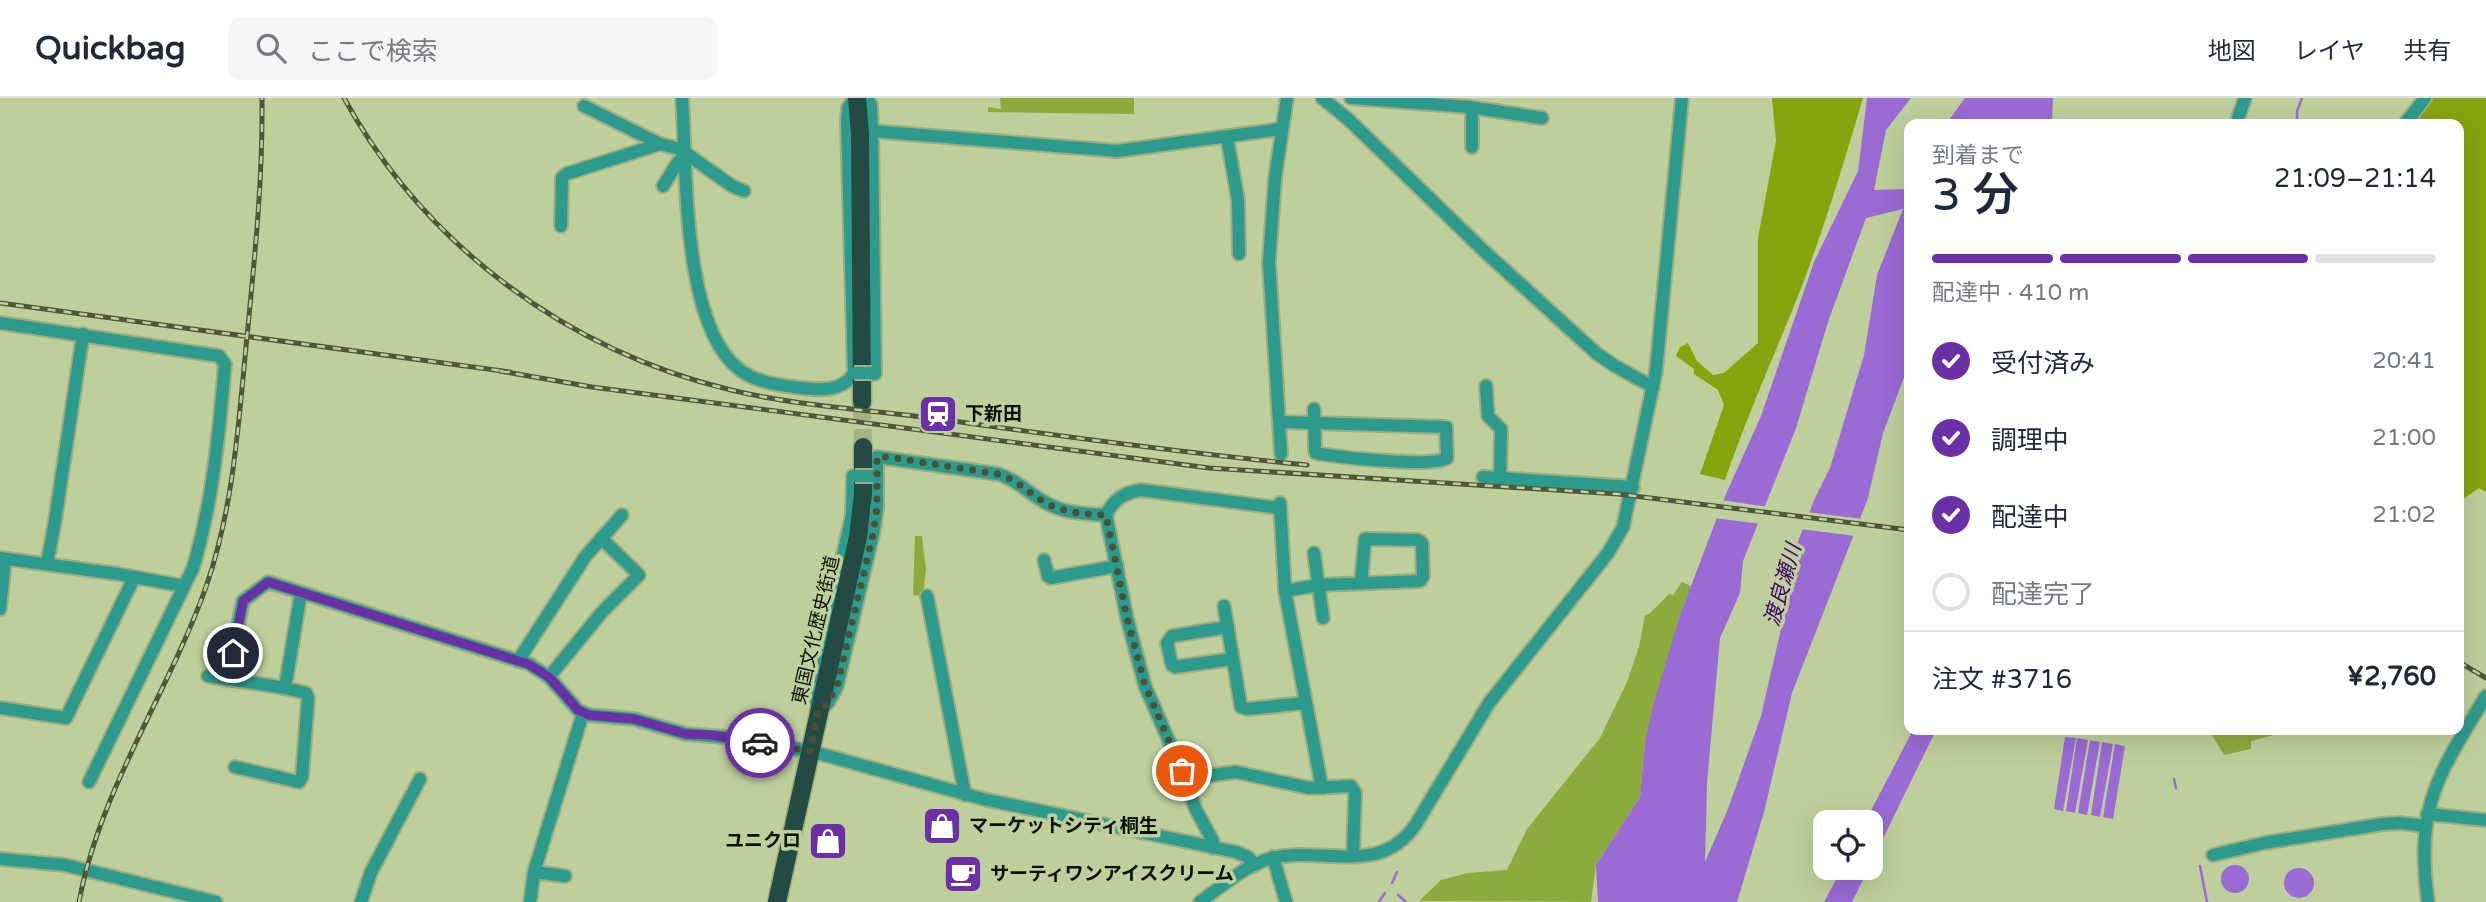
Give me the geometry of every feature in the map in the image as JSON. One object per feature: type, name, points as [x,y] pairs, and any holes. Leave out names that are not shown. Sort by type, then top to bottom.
[{"type":"highway","points":[[856,98],[860,133],[862,402]]},
{"type":"highway","name":"東国文化歴史街道","points":[[777,902],[858,537],[863,494],[863,447]]},
{"type":"street","points":[[682,98],[692,243],[699,299],[709,325],[732,363],[746,374],[761,381],[820,390],[841,385],[854,373],[846,122],[848,108],[856,98]]},
{"type":"street","points":[[854,373],[876,374],[872,131],[871,105],[867,98]]},
{"type":"street","points":[[1281,454],[1269,262],[1275,178],[1287,98]]},
{"type":"street","points":[[1322,98],[1349,120],[1484,251],[1595,353],[1653,387]]},
{"type":"street","points":[[1352,98],[1469,107],[1542,118]]},
{"type":"street","points":[[1200,902],[1255,865],[1273,858],[1380,854],[1407,837],[1489,703],[1614,545],[1623,527],[1633,487],[1653,387],[1682,98]]},
{"type":"street","points":[[2238,118],[2245,98]]},
{"type":"street","points":[[2409,119],[2425,98]]},
{"type":"street","points":[[584,106],[660,144],[680,149],[732,186],[744,191]]},
{"type":"street","points":[[1469,107],[1472,113],[1472,147]]},
{"type":"street","points":[[872,131],[1117,151],[1282,128]]},
{"type":"street","points":[[1227,137],[1238,200],[1239,254]]},
{"type":"street","points":[[561,226],[562,178],[566,174],[660,144]]},
{"type":"street","points":[[663,186],[678,162],[687,155]]},
{"type":"street","points":[[0,323],[219,356],[225,364],[214,474],[190,578],[183,586],[89,782]]},
{"type":"street","points":[[47,564],[83,334]]},
{"type":"street","points":[[1486,386],[1488,416],[1501,429],[1500,478]]},
{"type":"street","points":[[1280,422],[1314,416],[1446,427],[1447,458],[1441,461],[1412,463],[1319,453],[1315,450],[1314,416]]},
{"type":"street","points":[[875,476],[853,476],[852,515],[815,680],[818,711],[828,703],[837,686],[873,534],[877,508],[877,457],[998,474],[1053,506],[1073,513],[1106,515]]},
{"type":"street","points":[[1483,477],[1633,487]]},
{"type":"street","points":[[1213,848],[1213,841],[1196,810],[1145,685],[1132,640],[1106,515],[1110,506],[1122,496],[1142,490],[1280,505],[1285,591],[1305,703],[1316,744],[1322,788]]},
{"type":"street","points":[[518,660],[585,558],[622,515]]},
{"type":"street","points":[[549,677],[601,612],[639,575],[601,538]]},
{"type":"street","points":[[1285,591],[1318,585],[1420,581],[1423,577],[1422,543],[1418,540],[1365,539],[1361,583]]},
{"type":"street","points":[[1314,553],[1323,618]]},
{"type":"street","points":[[0,609],[2,559],[183,586]]},
{"type":"street","points":[[1044,560],[1051,578],[1117,566]]},
{"type":"street","points":[[0,708],[66,718],[133,577]]},
{"type":"street","points":[[227,679],[243,601],[268,582],[518,660],[549,677],[583,713],[634,719],[686,734],[712,735],[810,751],[965,794],[1242,854],[1255,865]]},
{"type":"street","points":[[285,688],[301,593]]},
{"type":"street","points":[[926,596],[965,794]]},
{"type":"street","points":[[1224,606],[1239,702],[1243,709],[1305,703]]},
{"type":"street","points":[[1228,627],[1172,636],[1167,643],[1171,665],[1175,667],[1233,659]]},
{"type":"street","points":[[208,676],[285,688],[306,693],[308,698],[302,778],[299,782],[235,767]]},
{"type":"street","points":[[2464,733],[2486,696]]},
{"type":"street","points":[[530,902],[534,872],[583,713]]},
{"type":"street","points":[[2428,902],[2425,874],[2426,820],[2441,771],[2463,735]]},
{"type":"street","points":[[1184,779],[1236,772],[1305,788],[1348,785],[1354,789],[1353,856]]},
{"type":"street","points":[[361,902],[371,872],[420,779]]},
{"type":"street","points":[[2213,855],[2383,824],[2426,820],[2486,820]]},
{"type":"street","points":[[1273,858],[1286,902]]},
{"type":"street","points":[[0,859],[65,864],[216,902]]},
{"type":"street","points":[[534,872],[565,876]]},
{"type":"green space","points":[[1000,98],[1134,98],[1134,114],[988,112],[988,107],[1001,109]]},
{"type":"green space","points":[[1772,98],[1863,98],[1812,259],[1725,480],[1700,474],[1724,405],[1718,390],[1694,374],[1694,369],[1676,356],[1680,347],[1688,343],[1697,361],[1713,375],[1724,373],[1758,343],[1758,238],[1776,141]]},
{"type":"green space","points":[[2429,98],[2486,98],[2486,492],[2479,488],[2464,498],[2464,119],[2413,119]]},
{"type":"green space","points":[[915,536],[922,536],[926,570],[923,596],[913,595]]},
{"type":"green space","points":[[1682,582],[1691,586],[1680,615],[1645,742],[1640,797],[1596,865],[1591,902],[1419,901],[1441,880],[1468,873],[1507,870],[1527,829],[1600,738],[1627,682],[1639,647],[1645,615],[1669,594],[1673,595]]},
{"type":"green space","points":[[2212,735],[2274,735],[2251,741],[2251,749],[2224,755]]},
{"type":"shaded area","points":[[1867,98],[1911,98],[1886,130],[1874,190],[1904,189],[1904,377],[1883,433],[1868,498],[1792,693],[1764,812],[1737,902],[1598,902],[1596,865],[1640,797],[1645,742],[1680,615],[1726,494],[1761,416],[1814,262],[1858,171]],"holes":[[[1903,209],[1877,275],[1864,355],[1830,468],[1788,567],[1781,629],[1761,716],[1728,809],[1705,862],[1707,783],[1720,638],[1740,593],[1743,561],[1796,428],[1828,322],[1866,218]]]},
{"type":"shaded area","points":[[1965,98],[2053,98],[2052,119],[1950,119]]},
{"type":"shaded area","points":[[1910,735],[1934,735],[1883,838],[1883,810],[1871,810]]},
{"type":"shaded area","points":[[2065,737],[2076,738],[2063,811],[2054,809]]},
{"type":"shaded area","points":[[2077,738],[2088,740],[2075,813],[2066,811]]},
{"type":"shaded area","points":[[2090,740],[2100,742],[2087,815],[2078,813]]},
{"type":"shaded area","points":[[2102,742],[2113,744],[2100,817],[2091,815]]},
{"type":"shaded area","points":[[2115,744],[2125,746],[2113,819],[2103,817]]},
{"type":"shaded area","points":[[2235,865],[2245,869],[2249,879],[2245,889],[2235,893],[2225,889],[2221,879],[2225,869]]},
{"type":"shaded area","points":[[2299,868],[2310,872],[2314,883],[2310,894],[2299,898],[2288,894],[2284,883],[2288,872]]},
{"type":"shaded area","points":[[1836,880],[1863,880],[1852,902],[1824,902]]},
{"type":"pier","points":[[1720,500],[1769,507],[1762,524],[1714,518]]},
{"type":"pier","points":[[1806,512],[1863,519],[1856,536],[1800,529]]},
{"type":"waterway","points":[[2297,119],[2302,98]]},
{"type":"waterway","points":[[2174,779],[2176,788]]},
{"type":"waterway","points":[[2200,866],[2207,902]]},
{"type":"waterway","points":[[1392,883],[1397,872]]},
{"type":"waterway","points":[[1379,902],[1385,893]]},
{"type":"waterway","points":[[1398,895],[1406,902]]},
{"type":"tunnel","points":[[862,402],[863,447]]},
{"type":"railway","points":[[79,902],[102,820],[190,627],[206,587],[223,528],[237,438],[252,285],[262,98]]},
{"type":"railway","points":[[344,98],[377,151],[416,201],[459,245],[507,285],[558,319],[613,349],[671,372],[757,396],[838,408],[1307,465]]},
{"type":"railway","points":[[0,303],[510,372]]},
{"type":"railway","points":[[500,371],[592,387],[1209,468],[1618,494],[1904,529]]},
{"type":"railway","points":[[2464,665],[2486,678]]},
{"type":"way so far","points":[[760,743],[810,751],[818,711],[828,703],[837,686],[873,534],[877,508],[877,457],[888,457],[998,474],[1065,511],[1106,515],[1132,640],[1145,685],[1182,771]]},
{"type":"place","name":"下新田","points":[[938,414]]},
{"type":"place","name":"マーケットシティ桐生","points":[[942,826]]},
{"type":"place","name":"ユニクロ","points":[[828,841]]},
{"type":"place","name":"サーティワンアイスクリーム","points":[[963,874]]},
{"type":"route","points":[[233,653],[243,601],[268,582],[528,664],[549,677],[578,710],[589,715],[634,719],[686,734],[706,734],[760,743]]},
{"type":"water label","name":"渡良瀬川","points":[[1783,585]]}]
